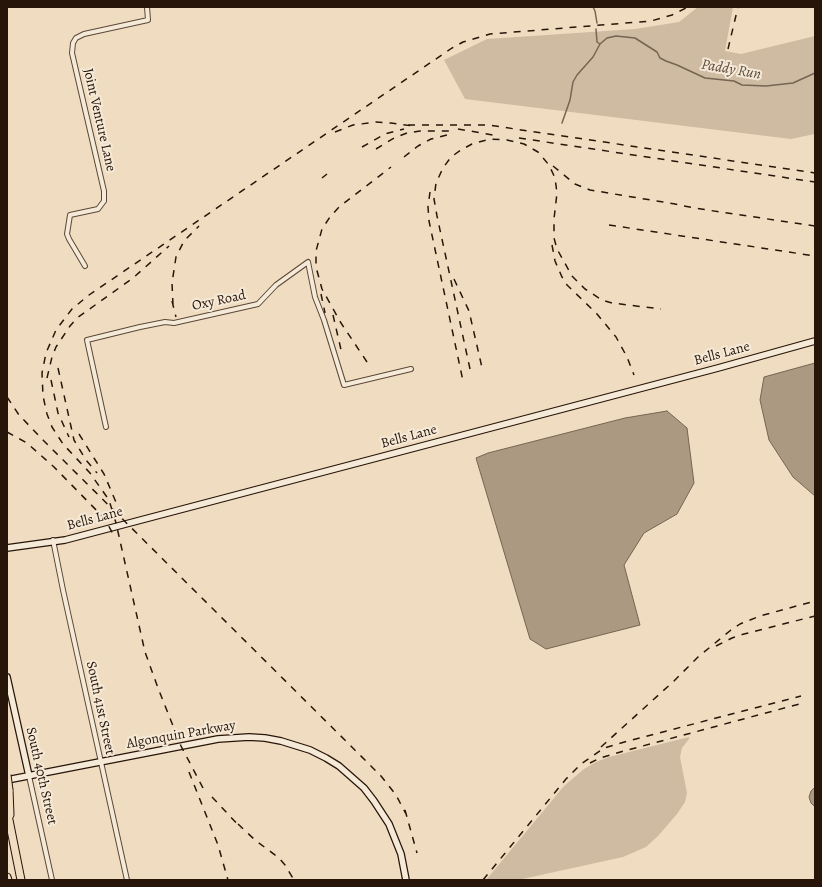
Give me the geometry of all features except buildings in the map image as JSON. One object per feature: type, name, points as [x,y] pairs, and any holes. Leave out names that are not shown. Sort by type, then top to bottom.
[{"type":"highway","points":[[7,775],[10,826]]},
{"type":"highway","points":[[7,810],[21,880]]},
{"type":"street","name":"Joint Venture Lane","points":[[86,266],[68,239],[67,230],[70,215],[98,209],[104,202],[104,191],[72,53],[73,43],[76,38],[84,34],[148,20],[147,7]]},
{"type":"street","name":"Oxy Road","points":[[106,427],[87,340],[140,327],[166,322],[174,323],[258,304],[276,285],[308,262],[315,297],[324,320],[344,385],[411,369]]},
{"type":"street","name":"Bells Lane","points":[[7,548],[53,540],[65,540],[815,341]]},
{"type":"street","name":"South 41st Street","points":[[53,540],[127,880]]},
{"type":"street","name":"South 40th Street","points":[[7,677],[52,880]]},
{"type":"street","name":"Algonquin Parkway","points":[[7,780],[218,739],[235,737],[265,738],[281,741],[310,750],[339,766],[364,788],[389,824],[398,846],[406,880]]},
{"type":"shaded area","points":[[698,7],[733,7],[725,51],[741,54],[815,36],[815,134],[791,139],[465,99],[444,60],[487,39],[635,29],[679,22]]},
{"type":"shaded area","points":[[815,363],[815,496],[793,477],[769,440],[760,400],[764,377]]},
{"type":"shaded area","points":[[667,411],[687,428],[694,483],[677,514],[644,533],[624,565],[640,625],[546,649],[530,639],[476,458],[488,453],[625,418]]},
{"type":"shaded area","points":[[689,737],[682,748],[680,757],[687,793],[685,802],[659,835],[646,847],[623,857],[518,880],[486,880],[564,786],[584,769],[609,757]]},
{"type":"shaded area","points":[[815,787],[815,807],[811,803],[809,797],[811,791]]},
{"type":"waterway","name":"Paddy Run","points":[[593,7],[597,23]]},
{"type":"waterway","name":"Paddy Run","points":[[596,29],[597,42],[600,44],[607,38],[616,36],[635,38],[657,52],[660,58],[705,78],[734,81],[742,85],[766,86],[793,83],[815,73]]},
{"type":"waterway","points":[[562,123],[570,100],[573,82],[577,75],[593,57],[600,44]]},
{"type":"railway","points":[[203,788],[181,746],[145,652],[116,523],[109,500],[90,473],[63,444],[52,427],[47,414],[43,396],[42,373],[46,353],[56,330],[72,309],[89,295],[463,42],[490,34],[651,21],[672,15],[688,7]]},
{"type":"railway","points":[[728,49],[738,7]]},
{"type":"railway","points":[[335,132],[353,125],[376,122],[413,126]]},
{"type":"railway","points":[[408,125],[488,125],[815,173]]},
{"type":"railway","points":[[362,147],[385,134],[404,129]]},
{"type":"railway","points":[[458,129],[499,136]]},
{"type":"railway","points":[[376,149],[394,138],[407,133],[420,131],[452,131]]},
{"type":"railway","points":[[404,157],[418,146],[431,139],[447,135]]},
{"type":"railway","points":[[519,138],[815,182]]},
{"type":"railway","points":[[470,369],[434,199],[436,183],[443,168],[451,157],[472,144],[490,139],[507,140],[524,144],[538,152],[549,165],[555,178],[557,193],[554,219],[554,238],[557,249],[572,276],[585,289],[602,300],[612,303],[661,309]]},
{"type":"railway","points":[[553,166],[575,184],[590,190],[694,208],[815,226]]},
{"type":"railway","points":[[367,362],[341,323],[322,289],[316,267],[316,251],[322,229],[330,217],[339,207],[391,167]]},
{"type":"railway","points":[[322,178],[327,174]]},
{"type":"railway","points":[[430,192],[428,207],[429,221],[463,381]]},
{"type":"railway","points":[[609,225],[815,256]]},
{"type":"railway","points":[[173,305],[172,283],[176,257],[184,241],[199,226]]},
{"type":"railway","points":[[552,245],[555,261],[567,285],[597,314],[616,337],[627,357],[634,375]]},
{"type":"railway","points":[[47,378],[56,347],[77,318],[133,278],[169,246]]},
{"type":"railway","points":[[454,279],[469,311],[483,372]]},
{"type":"railway","points":[[321,294],[325,313]]},
{"type":"railway","points":[[172,301],[176,317]]},
{"type":"railway","points":[[333,315],[342,354]]},
{"type":"railway","points":[[58,368],[74,440],[86,460],[97,473]]},
{"type":"railway","points":[[51,380],[58,413],[69,437]]},
{"type":"railway","points":[[7,397],[19,415],[44,441],[381,776],[396,795],[406,814]]},
{"type":"railway","points":[[7,432],[27,443],[54,467],[105,519],[115,538]]},
{"type":"railway","points":[[79,434],[104,474],[118,507]]},
{"type":"railway","points":[[601,747],[674,681],[698,657],[731,630],[740,624],[760,616],[815,601]]},
{"type":"railway","points":[[716,646],[744,634],[815,616]]},
{"type":"railway","points":[[483,880],[566,779],[581,764],[604,748],[801,696]]},
{"type":"railway","points":[[590,763],[600,758],[624,751],[803,703]]},
{"type":"railway","points":[[189,772],[218,845],[228,880]]},
{"type":"railway","points":[[212,797],[241,828]]},
{"type":"railway","points":[[405,810],[417,853]]},
{"type":"railway","points":[[238,824],[255,840],[279,858],[294,880]]}]
